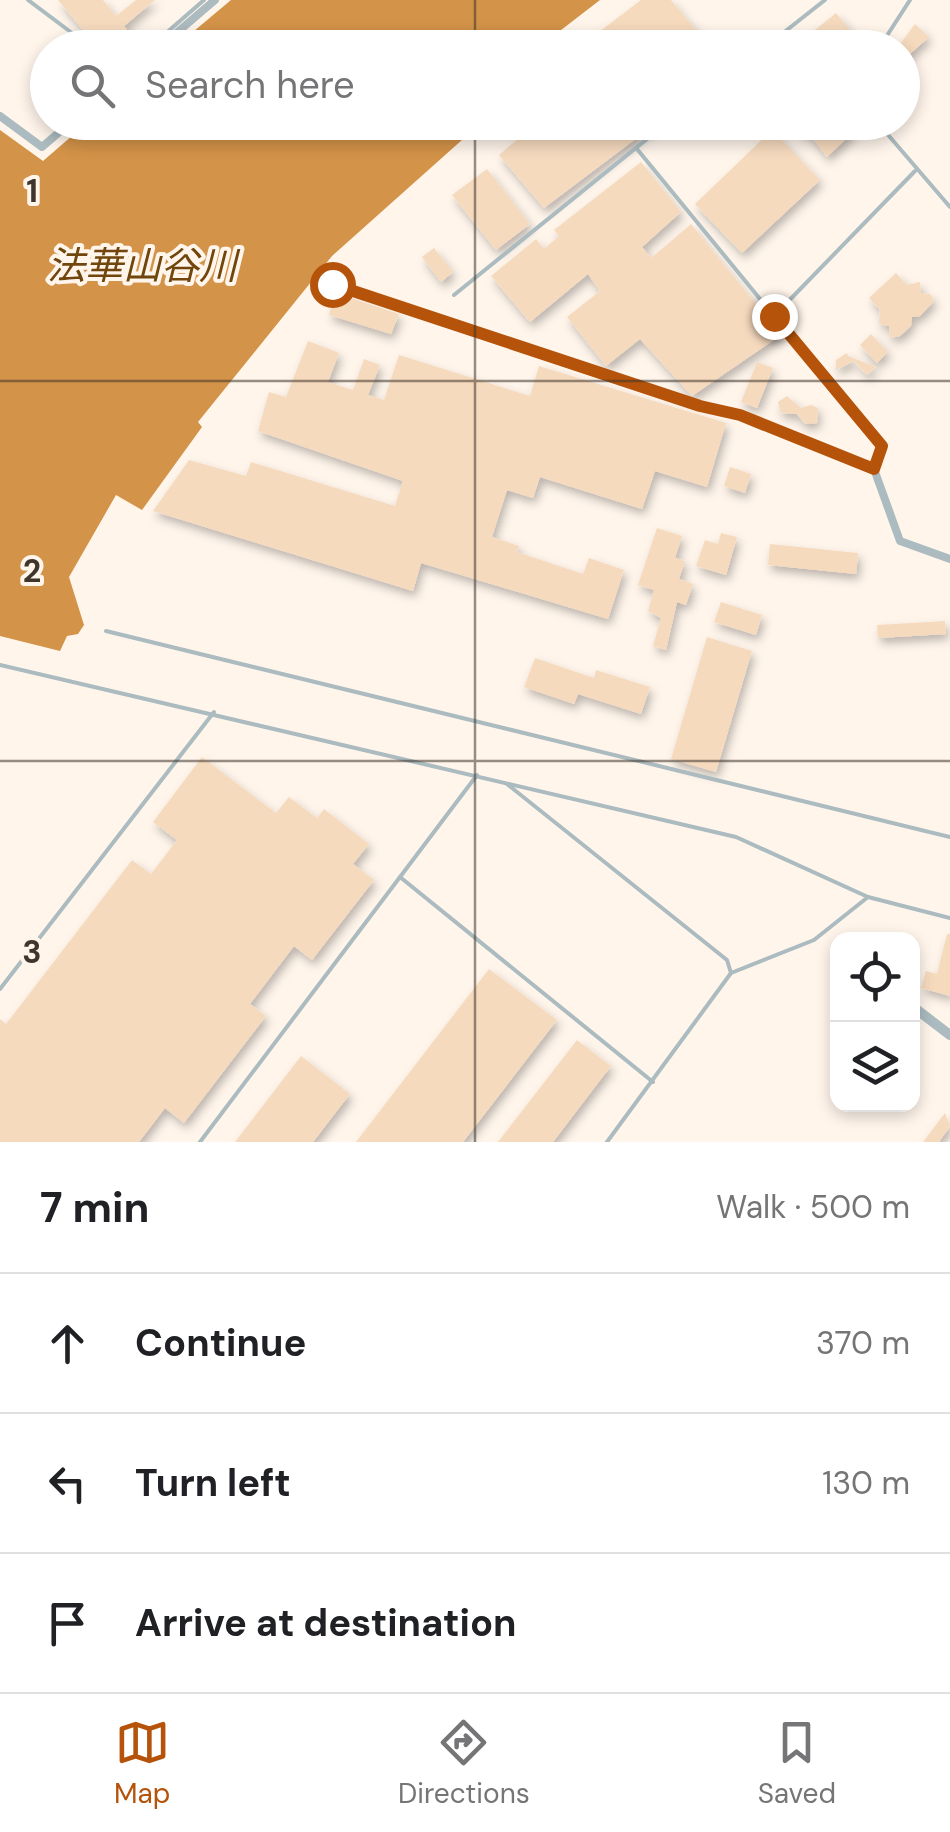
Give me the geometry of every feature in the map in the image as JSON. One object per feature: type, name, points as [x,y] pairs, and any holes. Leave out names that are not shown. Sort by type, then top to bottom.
[{"type":"street","points":[[180,30],[215,0]]},
{"type":"street","points":[[0,116],[30,139]]},
{"type":"street","points":[[32,140],[42,148],[51,140]]},
{"type":"street","points":[[332,276],[332,284],[700,406],[740,415],[874,469],[900,542],[950,559]]},
{"type":"street","points":[[920,1012],[950,1035]]},
{"type":"lane","points":[[28,0],[68,30]]},
{"type":"lane","points":[[170,30],[204,0]]},
{"type":"lane","points":[[787,30],[825,0]]},
{"type":"lane","points":[[895,0],[902,5]]},
{"type":"lane","points":[[888,30],[902,5],[910,0]]},
{"type":"lane","points":[[454,295],[646,140]]},
{"type":"lane","points":[[891,140],[950,207]]},
{"type":"lane","points":[[636,148],[882,446],[874,469]]},
{"type":"lane","points":[[774,316],[916,172]]},
{"type":"lane","points":[[106,631],[950,836]]},
{"type":"lane","points":[[0,665],[736,837],[868,897],[950,918]]},
{"type":"lane","points":[[0,990],[214,712]]},
{"type":"lane","points":[[200,1142],[477,775]]},
{"type":"lane","points":[[504,782],[728,960],[731,973]]},
{"type":"lane","points":[[400,878],[653,1083]]},
{"type":"lane","points":[[607,1142],[731,973],[814,940],[868,897]]},
{"type":"water","points":[[231,0],[600,0],[561,30],[195,30]]},
{"type":"water","name":"法華山谷川","points":[[0,130],[43,161],[67,140],[462,140],[332,256],[198,422],[202,427],[142,510],[116,495],[69,577],[84,625],[78,634],[67,636],[60,651],[0,636]]},
{"type":"building","points":[[58,0],[103,0],[116,16],[136,0],[155,0],[124,26],[127,30],[83,30]]},
{"type":"building","points":[[641,0],[671,0],[696,30],[602,30]]},
{"type":"building","points":[[836,13],[850,30],[815,30]]},
{"type":"building","points":[[915,24],[929,37],[920,45],[920,30],[910,30]]},
{"type":"building","points":[[517,140],[634,140],[544,208],[499,155]]},
{"type":"building","points":[[762,140],[782,140],[820,180],[742,253],[695,204]]},
{"type":"building","points":[[814,140],[845,140],[827,157]]},
{"type":"building","points":[[641,162],[681,212],[642,247],[651,258],[691,224],[781,335],[692,396],[640,339],[606,366],[567,317],[600,291],[588,274],[530,322],[491,276],[536,239],[544,249],[559,236],[554,230]]},
{"type":"building","points":[[487,169],[530,224],[496,250],[452,195]]},
{"type":"building","points":[[434,248],[453,272],[441,282],[422,257]]},
{"type":"building","points":[[896,273],[907,285],[920,282],[921,293],[930,294],[934,301],[920,316],[912,317],[911,326],[900,336],[890,338],[889,326],[879,324],[880,310],[869,298]]},
{"type":"building","points":[[336,293],[399,314],[391,334],[329,315]]},
{"type":"building","points":[[871,334],[888,352],[877,363],[860,345]]},
{"type":"building","points":[[308,341],[339,353],[328,382],[353,390],[364,359],[380,365],[368,395],[384,400],[399,355],[530,396],[539,366],[726,423],[707,487],[655,471],[642,509],[540,477],[533,498],[507,490],[492,537],[519,546],[517,552],[583,574],[589,558],[624,570],[608,619],[421,563],[413,591],[153,511],[189,460],[246,476],[251,462],[395,506],[403,481],[258,431],[269,392],[286,397]]},
{"type":"building","points":[[847,353],[876,367],[867,375],[854,361],[836,370],[836,360]]},
{"type":"building","points":[[757,362],[773,368],[757,408],[741,402]]},
{"type":"building","points":[[787,396],[801,408],[818,408],[817,423],[805,424],[797,414],[781,413],[778,402]]},
{"type":"building","points":[[730,467],[751,474],[745,493],[724,486]]},
{"type":"building","points":[[657,528],[682,536],[675,558],[685,561],[679,579],[693,584],[686,605],[677,602],[666,650],[653,646],[661,618],[648,611],[654,590],[638,585]]},
{"type":"building","points":[[721,533],[737,537],[726,575],[696,566],[705,540],[718,544]]},
{"type":"building","points":[[770,544],[858,553],[856,574],[768,565]]},
{"type":"building","points":[[721,602],[762,615],[756,635],[714,622]]},
{"type":"building","points":[[945,621],[946,634],[878,638],[877,625]]},
{"type":"building","points":[[707,637],[752,651],[716,772],[671,759]]},
{"type":"building","points":[[535,658],[594,678],[596,670],[650,687],[641,714],[578,694],[574,704],[524,687]]},
{"type":"building","points":[[202,757],[276,813],[289,797],[317,818],[324,809],[369,844],[353,864],[374,880],[312,960],[294,946],[250,1004],[266,1016],[184,1123],[165,1108],[139,1142],[0,1142],[0,1019],[6,1024],[132,860],[151,874],[177,840],[153,822]]},
{"type":"building","points":[[947,934],[950,996],[921,988],[926,971],[937,974]]},
{"type":"building","points":[[489,969],[557,1020],[463,1142],[356,1142]]},
{"type":"building","points":[[577,1040],[611,1066],[553,1142],[498,1142]]},
{"type":"building","points":[[301,1056],[350,1094],[313,1142],[235,1142]]},
{"type":"building","points":[[945,1113],[950,1127],[939,1142],[923,1142]]},
{"type":"route","points":[[332,284],[700,406],[740,415],[874,469],[882,446],[774,316]]}]
